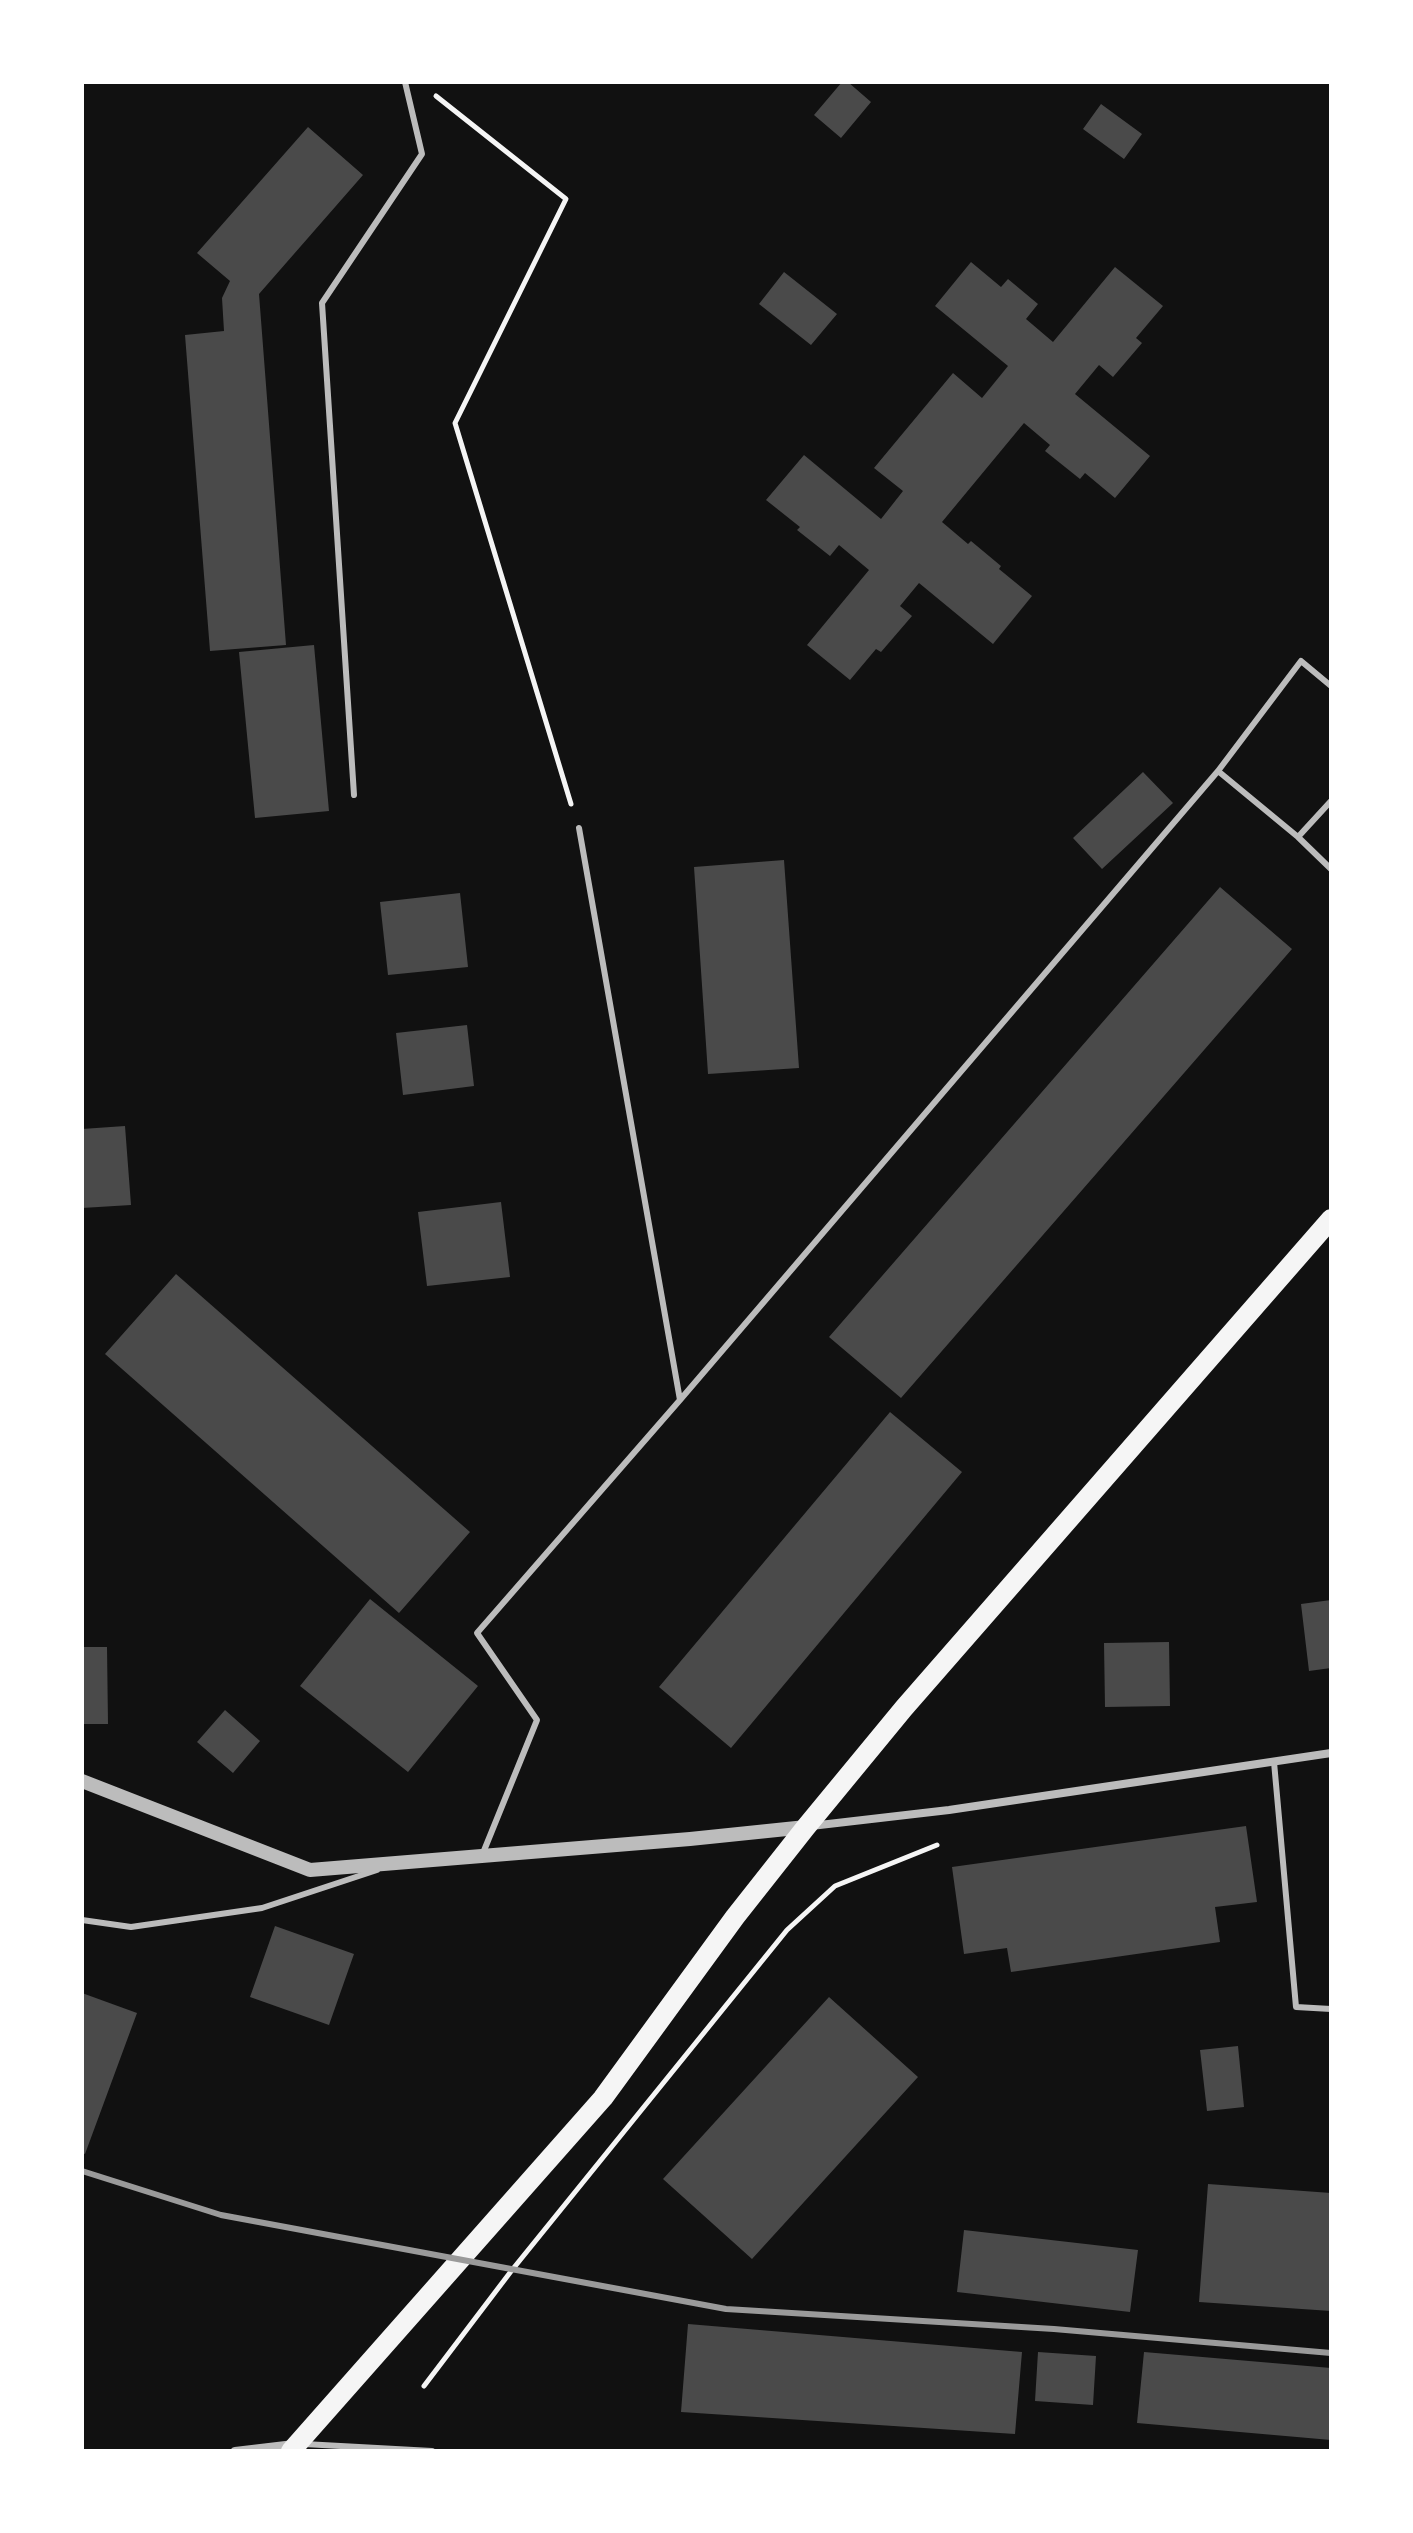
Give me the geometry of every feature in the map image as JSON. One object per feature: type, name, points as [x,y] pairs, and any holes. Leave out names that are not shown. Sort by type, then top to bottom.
[{"type":"main road","points":[[294,2447],[603,2098],[735,1917],[904,1708],[1331,1219]]},
{"type":"street","points":[[82,1781],[310,1870],[806,1827],[949,1810],[1331,1753]]},
{"type":"street","points":[[235,2451],[294,2447]]},
{"type":"lane","points":[[354,795],[322,303],[422,154],[405,82]]},
{"type":"lane","points":[[482,1855],[537,1720],[477,1633],[1218,771],[1301,661],[1331,686]]},
{"type":"lane","points":[[1218,771],[1298,837],[1331,869]]},
{"type":"lane","points":[[1298,837],[1331,801]]},
{"type":"lane","points":[[579,828],[680,1400]]},
{"type":"lane","points":[[1274,1762],[1296,2007],[1331,2009]]},
{"type":"lane","points":[[82,1920],[131,1927],[262,1908],[400,1862]]},
{"type":"lane","points":[[294,2447],[432,2451]]},
{"type":"path","points":[[431,92],[566,199],[455,423],[579,828]]},
{"type":"path","points":[[424,2386],[512,2270],[787,1930],[835,1886],[937,1845]]},
{"type":"building","points":[[842,82],[848,82],[871,102],[841,138],[814,115]]},
{"type":"building","points":[[1101,104],[1142,134],[1124,159],[1083,129]]},
{"type":"building","points":[[308,127],[363,175],[259,294],[286,645],[210,651],[185,335],[224,331],[222,298],[230,281],[197,253]]},
{"type":"building","points":[[971,262],[1001,287],[1008,279],[1038,304],[1026,319],[1053,342],[1115,267],[1163,306],[1136,338],[1142,343],[1113,377],[1099,365],[1075,394],[1150,456],[1115,498],[1085,473],[1080,479],[1045,451],[1050,445],[1024,423],[942,522],[968,544],[971,541],[1032,596],[993,644],[919,583],[900,606],[912,616],[881,652],[876,649],[850,680],[807,645],[869,570],[839,545],[830,556],[766,500],[804,455],[881,519],[903,491],[874,468],[953,373],[982,398],[1008,366],[935,306]]},
{"type":"building","points":[[784,272],[837,314],[811,345],[759,304]]},
{"type":"building","points":[[314,645],[329,811],[255,818],[239,652]]},
{"type":"building","points":[[1143,772],[1173,803],[1102,869],[1073,838]]},
{"type":"building","points":[[784,860],[799,1068],[708,1074],[694,867]]},
{"type":"building","points":[[1220,887],[1292,949],[901,1398],[829,1337]]},
{"type":"building","points":[[460,893],[468,967],[388,975],[380,902]]},
{"type":"building","points":[[467,1025],[474,1086],[403,1095],[396,1033]]},
{"type":"building","points":[[125,1126],[131,1205],[82,1208],[82,1129]]},
{"type":"building","points":[[501,1202],[510,1277],[427,1286],[418,1212]]},
{"type":"building","points":[[176,1274],[470,1532],[399,1613],[105,1354]]},
{"type":"building","points":[[890,1412],[962,1472],[731,1748],[659,1687]]},
{"type":"building","points":[[370,1599],[478,1686],[408,1772],[300,1686]]},
{"type":"building","points":[[1331,1600],[1331,1668],[1309,1671],[1301,1604]]},
{"type":"building","points":[[1169,1642],[1170,1706],[1105,1707],[1104,1643]]},
{"type":"building","points":[[82,1647],[107,1647],[108,1724],[82,1724]]},
{"type":"building","points":[[225,1710],[260,1741],[233,1773],[197,1742]]},
{"type":"building","points":[[1246,1826],[1257,1902],[1215,1907],[1220,1942],[1011,1972],[1007,1948],[964,1954],[952,1867]]},
{"type":"building","points":[[275,1926],[354,1954],[329,2025],[250,1997]]},
{"type":"building","points":[[82,1993],[137,2013],[85,2154],[82,2153]]},
{"type":"building","points":[[829,1997],[918,2077],[752,2259],[663,2179]]},
{"type":"building","points":[[1238,2046],[1244,2107],[1207,2111],[1200,2050]]},
{"type":"building","points":[[1208,2184],[1331,2193],[1331,2311],[1199,2302]]},
{"type":"building","points":[[964,2230],[1138,2250],[1130,2312],[957,2292]]},
{"type":"building","points":[[688,2324],[1022,2352],[1015,2434],[681,2412]]},
{"type":"building","points":[[1038,2352],[1096,2356],[1093,2405],[1035,2401]]},
{"type":"building","points":[[1144,2352],[1331,2368],[1331,2440],[1137,2423]]},
{"type":"railway","points":[[82,2171],[221,2215],[726,2309],[1054,2329],[1331,2353]]}]
